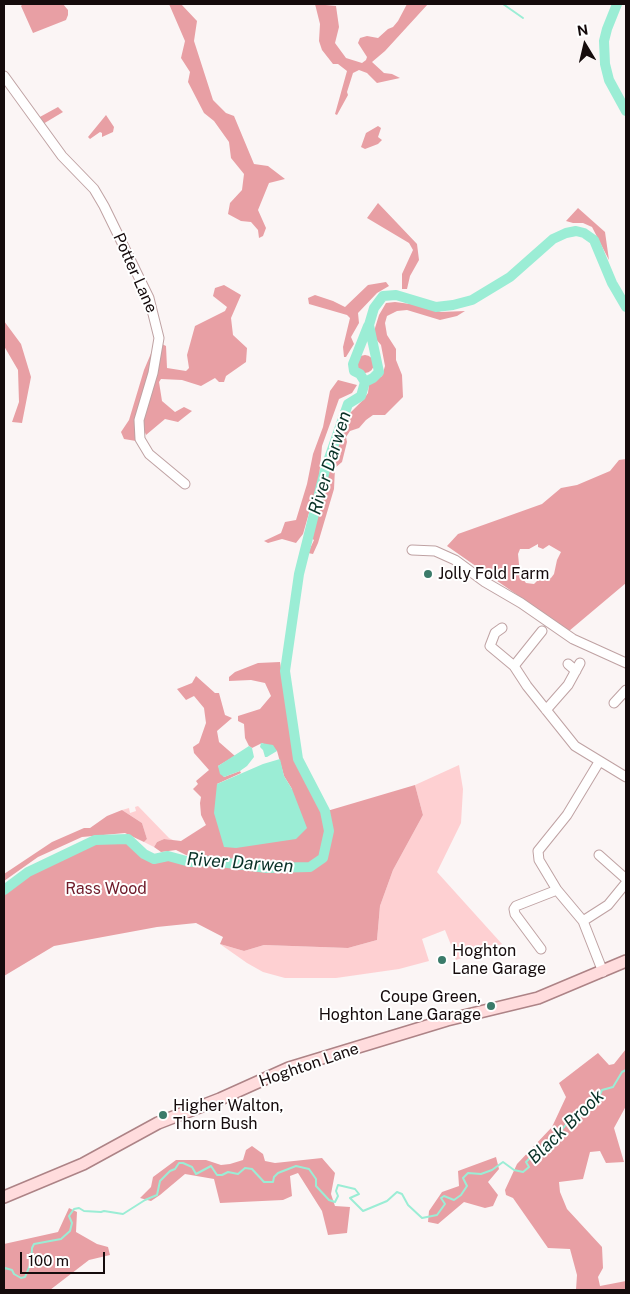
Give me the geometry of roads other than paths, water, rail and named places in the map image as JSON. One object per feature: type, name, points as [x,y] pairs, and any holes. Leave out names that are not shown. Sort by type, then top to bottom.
[{"type":"main road","name":"Hoghton Lane","points":[[4,1197],[83,1164],[158,1123],[220,1099],[289,1068],[447,1020],[538,998],[626,961]]},
{"type":"street","name":"Potter Lane","points":[[4,76],[62,156],[94,189],[149,298],[159,338],[153,373],[139,420],[140,439],[149,454],[185,484]]},
{"type":"street","points":[[412,550],[442,553],[485,582],[521,603],[573,639],[626,663]]},
{"type":"street","points":[[502,628],[495,632],[490,646],[514,666],[527,686],[575,746],[625,775]]},
{"type":"street","points":[[514,666],[542,631]]},
{"type":"street","points":[[546,710],[568,685],[580,663]]},
{"type":"street","points":[[568,664],[576,672]]},
{"type":"street","points":[[614,703],[626,690]]},
{"type":"street","points":[[600,762],[567,815],[538,851],[539,860],[557,890],[583,921],[603,972]]},
{"type":"street","points":[[583,921],[608,905],[626,881],[599,855]]},
{"type":"street","points":[[541,949],[515,914],[514,909],[516,906],[557,890]]},
{"type":"waterway","points":[[503,4],[523,18]]},
{"type":"waterway","name":"River Darwen","points":[[617,4],[604,41],[605,64],[609,80],[626,111]]},
{"type":"waterway","name":"River Darwen","points":[[4,890],[28,872],[95,840],[128,839],[144,854],[154,859],[168,856],[190,862],[212,861],[267,868],[310,867],[323,858],[329,831],[325,811],[298,759],[285,671],[299,574],[325,470],[348,404],[361,396],[365,382],[379,372],[369,325],[374,308],[383,296],[396,295],[436,307],[472,300],[510,277],[553,239],[576,231],[584,233],[594,240],[612,283],[626,307]]},
{"type":"waterway","name":"River Darwen","points":[[365,382],[360,374],[354,371],[353,364],[368,326]]},
{"type":"waterway","name":"Black Brook","points":[[4,1270],[5,1268],[12,1270],[14,1274],[21,1278],[25,1277],[31,1263],[34,1244],[61,1239],[70,1231],[72,1223],[69,1216],[74,1209],[79,1208],[84,1211],[104,1211],[123,1214],[157,1195],[160,1181],[170,1171],[175,1169],[179,1163],[192,1167],[196,1174],[211,1166],[217,1175],[228,1172],[238,1174],[245,1168],[252,1169],[264,1182],[273,1182],[274,1177],[278,1173],[296,1166],[309,1169],[316,1179],[316,1186],[329,1200],[335,1202],[338,1196],[336,1191],[338,1185],[355,1189],[359,1194],[350,1198],[363,1211],[387,1201],[397,1192],[402,1194],[408,1205],[422,1218],[437,1215],[445,1204],[441,1198],[444,1196],[454,1200],[461,1195],[467,1186],[463,1178],[468,1173],[481,1174],[492,1170],[503,1162],[514,1170],[523,1172],[529,1167],[526,1162],[533,1155],[543,1155],[568,1122],[581,1116],[599,1097],[602,1090],[613,1087],[622,1072],[626,1070]]},
{"type":"place","name":"Jolly Fold Farm","points":[[428,574]]},
{"type":"place","name":"Hoghton Lane Garage","points":[[442,960]]},
{"type":"place","name":"Coupe Green, Hoghton Lane Garage","points":[[491,1006]]},
{"type":"place","name":"Higher Walton, Thorn Bush","points":[[163,1115]]},
{"type":"park label","name":"Rass Wood","points":[[106,889]]}]
